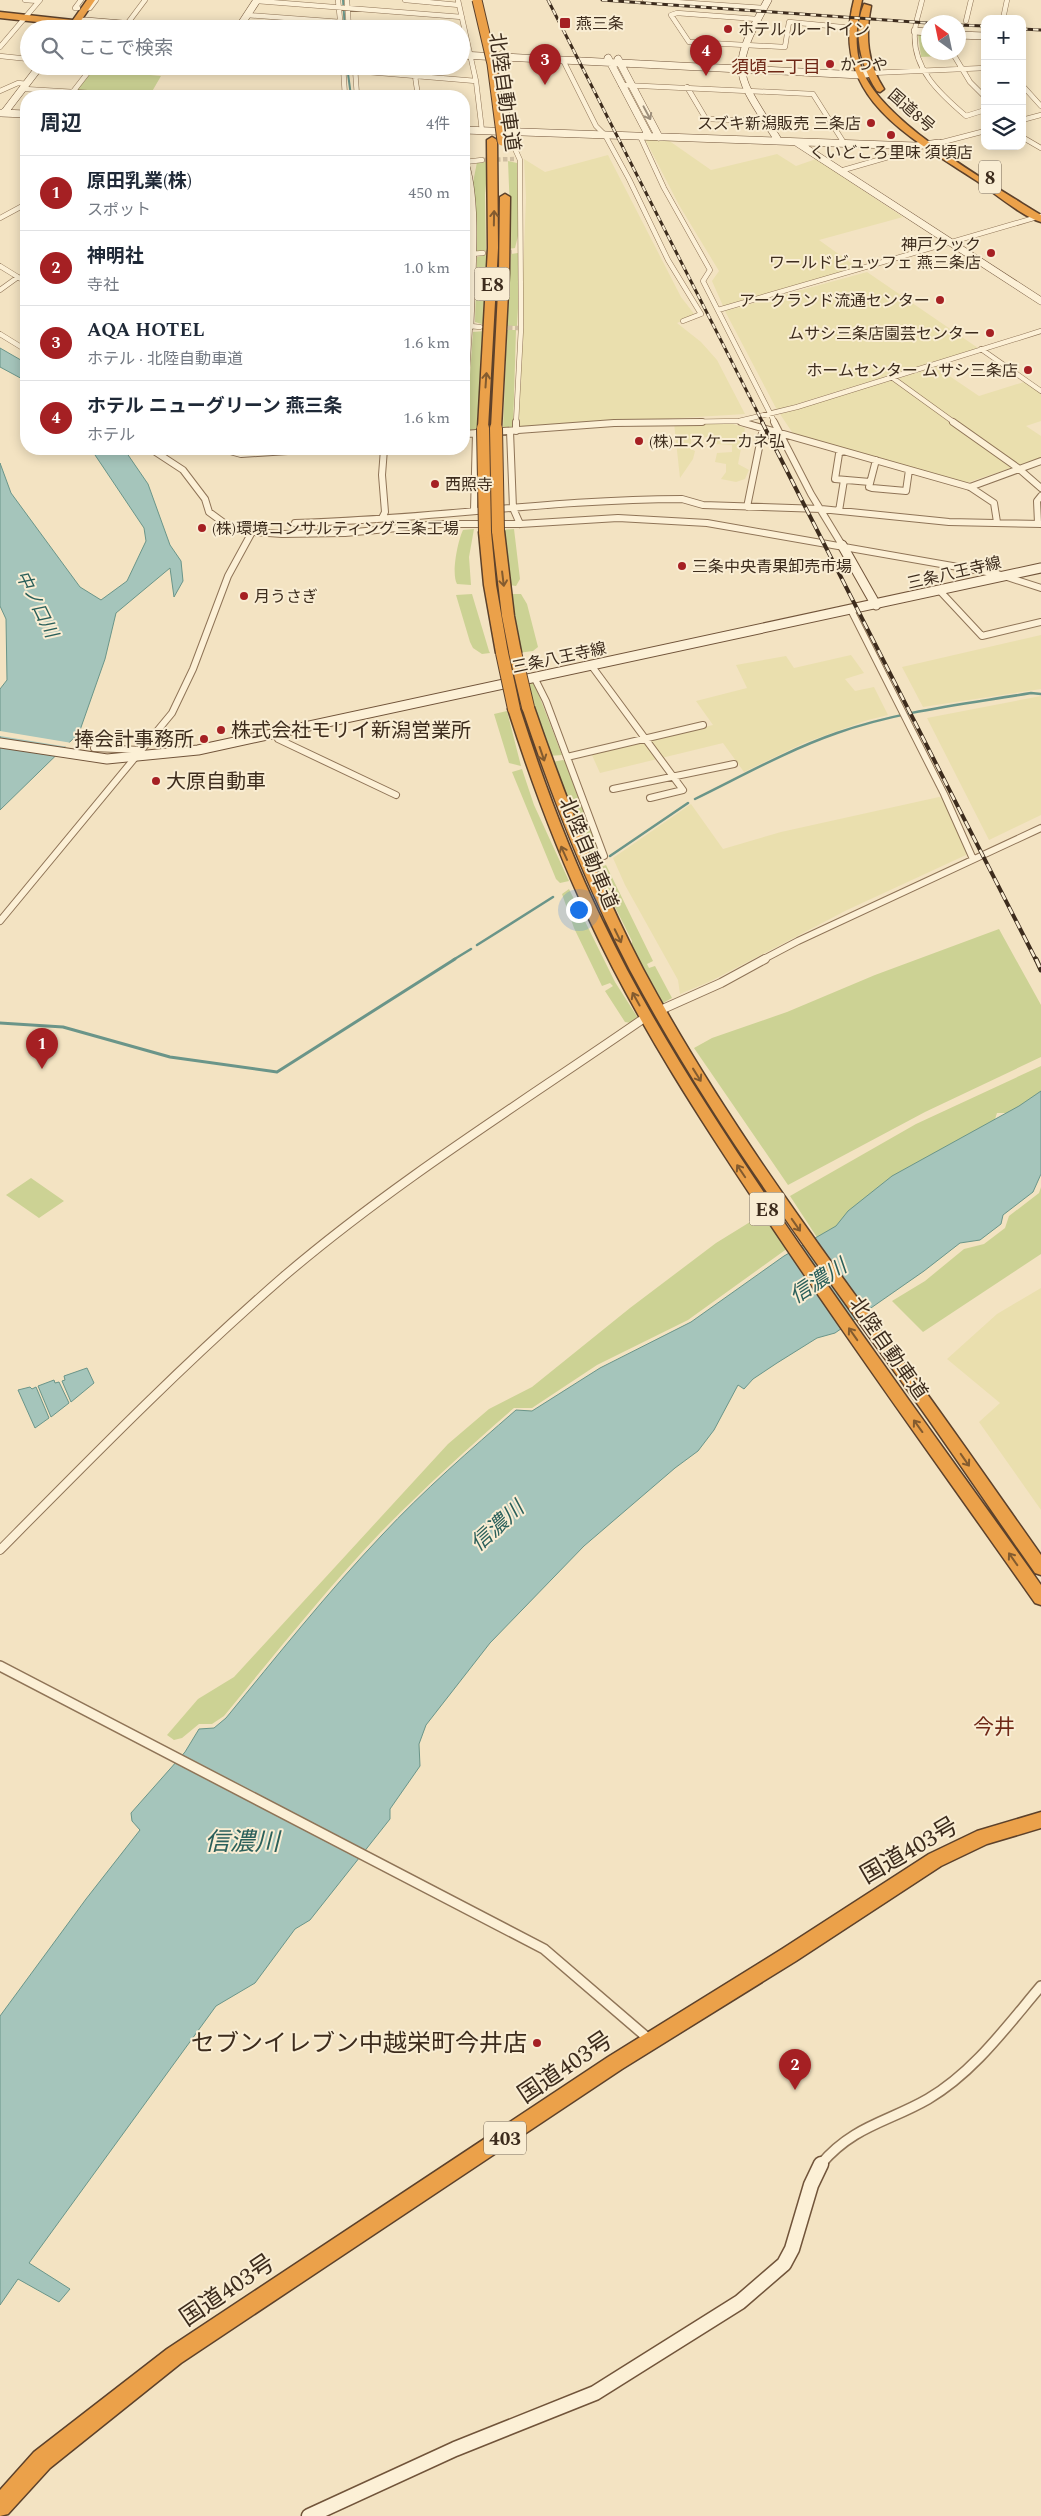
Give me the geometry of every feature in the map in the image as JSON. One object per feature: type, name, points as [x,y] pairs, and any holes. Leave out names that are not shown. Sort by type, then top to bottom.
[{"type":"highway","points":[[73,20],[82,4],[92,0]]},
{"type":"highway","name":"北陸自動車道","points":[[468,0],[500,137],[494,202],[493,273],[480,431],[485,532],[490,585],[502,653],[514,708],[542,794],[575,877],[611,954],[772,1190],[897,1362],[1041,1568]]},
{"type":"highway","name":"北陸自動車道","points":[[477,0],[492,64],[505,202],[504,273],[496,428],[498,531],[507,608],[515,652],[528,707],[557,794],[599,898],[714,1131],[880,1374],[1041,1598]]},
{"type":"highway","name":"国道8号","points":[[858,0],[852,28],[852,49],[859,73],[879,103],[929,145],[1040,216]]},
{"type":"highway","name":"国道8号","points":[[868,0],[863,22],[863,42],[871,73],[889,101],[939,143],[1040,216]]},
{"type":"highway","points":[[0,16],[39,20]]},
{"type":"highway","name":"国道403号","points":[[0,2506],[42,2460],[174,2356],[651,2040],[789,1955],[935,1860],[983,1837],[1041,1820]]},
{"type":"street","points":[[24,0],[39,1]]},
{"type":"street","points":[[82,4],[90,8],[96,0]]},
{"type":"street","points":[[129,20],[145,0]]},
{"type":"street","points":[[244,20],[257,0],[462,17]]},
{"type":"street","points":[[338,0],[344,8],[347,20]]},
{"type":"street","points":[[341,20],[347,0]]},
{"type":"street","points":[[405,0],[459,2],[462,20]]},
{"type":"street","points":[[645,0],[764,8]]},
{"type":"street","points":[[768,0],[745,45],[740,67],[749,91],[778,140]]},
{"type":"street","points":[[922,0],[915,31],[916,55],[923,71],[944,97],[966,116],[981,111]]},
{"type":"street","points":[[966,21],[971,0]]},
{"type":"street","points":[[1004,15],[1007,0]]},
{"type":"street","points":[[22,20],[39,1]]},
{"type":"street","points":[[757,19],[677,12],[671,15],[690,42],[786,47],[789,22],[852,28]]},
{"type":"street","points":[[247,15],[314,20]]},
{"type":"street","points":[[0,47],[20,22]]},
{"type":"street","points":[[915,31],[921,31]]},
{"type":"street","points":[[966,35],[981,36]]},
{"type":"street","points":[[482,131],[476,81],[470,53],[859,73],[981,68]]},
{"type":"street","points":[[503,55],[501,71],[517,132]]},
{"type":"street","points":[[503,55],[563,60],[609,60]]},
{"type":"street","points":[[0,56],[20,58]]},
{"type":"street","points":[[563,60],[596,126],[605,135],[630,179],[668,260],[701,314],[683,321]]},
{"type":"street","points":[[609,60],[649,136]]},
{"type":"street","points":[[956,60],[960,69],[981,93]]},
{"type":"street","points":[[619,61],[659,137]]},
{"type":"street","points":[[25,86],[26,75]]},
{"type":"street","points":[[22,90],[33,75]]},
{"type":"street","points":[[74,90],[86,75]]},
{"type":"street","points":[[344,75],[345,90]]},
{"type":"street","points":[[355,75],[357,90]]},
{"type":"street","points":[[407,75],[476,81]]},
{"type":"street","points":[[416,76],[417,90]]},
{"type":"street","points":[[0,91],[18,83],[25,86],[52,90]]},
{"type":"street","points":[[621,85],[632,84],[813,94],[844,143]]},
{"type":"street","points":[[687,87],[706,119],[766,121]]},
{"type":"street","points":[[1026,90],[1041,106]]},
{"type":"street","points":[[2,113],[20,92]]},
{"type":"street","points":[[2,113],[20,114]]},
{"type":"street","points":[[1026,119],[1041,115]]},
{"type":"street","points":[[470,130],[482,131],[500,137],[520,160],[522,252],[513,431],[512,508],[520,524]]},
{"type":"street","points":[[500,137],[517,132],[916,146],[939,143],[981,132]]},
{"type":"street","points":[[640,136],[676,212],[688,229],[710,270],[703,281],[780,434],[876,605]]},
{"type":"street","points":[[1026,139],[1041,148]]},
{"type":"street","points":[[795,141],[1041,301]]},
{"type":"street","points":[[840,171],[916,149],[916,146]]},
{"type":"street","points":[[514,159],[520,160]]},
{"type":"street","points":[[470,161],[482,160]]},
{"type":"street","points":[[470,176],[470,272]]},
{"type":"street","points":[[0,218],[20,207]]},
{"type":"street","points":[[718,310],[1040,216]]},
{"type":"street","points":[[512,252],[522,252]]},
{"type":"street","points":[[471,254],[483,253]]},
{"type":"street","points":[[0,266],[18,277],[0,290]]},
{"type":"street","points":[[470,325],[480,327]]},
{"type":"street","points":[[470,433],[614,423],[739,421],[797,407],[890,376],[1041,331]]},
{"type":"street","points":[[0,334],[20,346]]},
{"type":"street","points":[[981,349],[1041,390]]},
{"type":"street","points":[[890,376],[1018,468],[1041,488]]},
{"type":"street","points":[[739,421],[970,487],[994,503],[997,522]]},
{"type":"street","points":[[746,507],[763,428]]},
{"type":"street","points":[[474,510],[480,431]]},
{"type":"street","points":[[842,451],[839,454],[834,477],[844,480],[870,482]]},
{"type":"street","points":[[160,455],[183,470],[205,499],[210,512],[241,531],[345,533],[438,524],[520,524],[618,518],[707,523],[842,545],[1004,576],[1041,588]]},
{"type":"street","points":[[382,518],[385,512],[382,475],[384,455]]},
{"type":"street","points":[[876,460],[869,487],[872,488],[906,491],[909,470]]},
{"type":"street","points":[[970,487],[1041,461]]},
{"type":"street","points":[[839,511],[844,480]]},
{"type":"street","points":[[295,523],[346,522],[474,510],[658,499],[682,500],[703,505],[821,509],[949,522],[1040,524],[1037,501],[1041,496]]},
{"type":"street","points":[[0,921],[172,714],[182,696],[224,585],[241,549],[252,532]]},
{"type":"street","name":"三条八王寺線","points":[[0,743],[80,757],[198,750],[1041,568]]},
{"type":"street","points":[[1018,582],[1041,583]]},
{"type":"street","points":[[940,591],[982,636],[1041,622]]},
{"type":"street","points":[[851,610],[944,794],[973,859]]},
{"type":"street","points":[[591,665],[683,790],[650,798]]},
{"type":"street","points":[[534,677],[604,856]]},
{"type":"street","points":[[567,758],[703,725]]},
{"type":"street","points":[[275,734],[278,739],[396,795]]},
{"type":"street","points":[[94,748],[138,754]]},
{"type":"street","points":[[613,789],[734,764]]},
{"type":"street","points":[[665,1008],[720,983],[798,940],[1041,828]]},
{"type":"street","points":[[0,1550],[155,1394],[291,1271],[374,1204],[640,1021]]},
{"type":"street","points":[[0,1666],[544,1949],[651,2040]]},
{"type":"street","points":[[309,2516],[455,2449],[595,2393],[654,2358],[740,2302],[784,2264],[792,2249],[811,2185],[821,2164],[833,2150],[872,2124],[928,2099],[974,2064],[1041,1986]]},
{"type":"shaded area","points":[[645,139],[668,140],[711,170],[777,154],[796,166],[816,159],[903,217],[819,240],[858,268],[723,306],[712,281],[719,271],[679,205]]},
{"type":"shaded area","points":[[608,155],[681,297],[695,315],[677,323],[701,342],[717,360],[745,414],[517,428],[526,198],[524,159],[545,172]]},
{"type":"shaded area","points":[[867,272],[978,348],[777,410],[725,311]]},
{"type":"shaded area","points":[[936,367],[979,396],[1024,382],[1041,393],[1041,421],[1026,426],[1041,436],[1041,458],[966,483],[794,435],[780,414]]},
{"type":"shaded area","points":[[727,422],[745,428],[738,464],[749,470],[745,479],[736,482],[721,479],[726,472],[726,464],[715,462],[717,453],[732,452],[732,445],[715,444],[714,438],[707,437],[691,439],[691,449],[695,451],[693,459],[680,478],[674,423]]},
{"type":"shaded area","points":[[1041,635],[1041,689],[923,707],[902,667]]},
{"type":"shaded area","points":[[851,655],[864,673],[845,679],[855,691],[874,687],[888,715],[868,720],[804,743],[744,772],[723,743],[600,773],[591,753],[713,725],[696,701],[747,688],[736,665],[786,656],[794,668]]},
{"type":"shaded area","points":[[1041,696],[1041,815],[989,840],[927,718]]},
{"type":"shaded area","points":[[939,797],[942,798],[967,851],[966,855],[847,910],[711,981],[680,994],[678,980],[625,885],[613,858],[691,804],[723,849],[781,832]]},
{"type":"shaded area","points":[[1041,1288],[1041,1510],[979,1422],[1000,1403],[947,1359],[997,1314]]},
{"type":"green space","points":[[918,33],[921,33],[921,57]]},
{"type":"green space","points":[[88,75],[161,76],[153,90],[77,90]]},
{"type":"green space","points":[[488,161],[485,195],[486,251],[476,251],[472,188],[477,162]]},
{"type":"green space","points":[[508,161],[517,163],[519,232],[515,248],[508,249],[510,212]]},
{"type":"green space","points":[[518,253],[521,255],[517,326],[507,326],[511,254]]},
{"type":"green space","points":[[487,254],[485,325],[475,322],[477,257]]},
{"type":"green space","points":[[507,330],[516,330],[513,428],[503,428]]},
{"type":"green space","points":[[484,331],[477,424],[479,425],[477,431],[470,432],[470,375],[473,332]]},
{"type":"green space","points":[[474,529],[469,557],[471,585],[457,584],[455,565],[461,535],[463,530]]},
{"type":"green space","points":[[514,529],[520,579],[516,586],[509,585],[502,530]]},
{"type":"green space","points":[[472,594],[490,653],[482,654],[473,648],[456,595]]},
{"type":"green space","points":[[509,594],[521,594],[527,604],[538,647],[533,651],[518,653]]},
{"type":"green space","points":[[531,682],[535,685],[562,755],[549,756],[527,683]]},
{"type":"green space","points":[[507,711],[521,766],[509,763],[494,714]]},
{"type":"green space","points":[[563,760],[566,762],[602,858],[592,865],[552,762]]},
{"type":"green space","points":[[522,769],[534,805],[569,881],[560,883],[556,879],[512,772]]},
{"type":"green space","points":[[606,865],[653,961],[647,964],[649,968],[655,966],[672,998],[663,1003],[632,947],[632,941],[596,869]]},
{"type":"green space","points":[[569,889],[615,982],[638,1018],[631,1023],[625,1022],[605,991],[613,986],[610,983],[602,986],[574,928],[562,894]]},
{"type":"green space","points":[[999,929],[1041,1005],[1041,1057],[925,1112],[788,1185],[694,1048],[712,1038],[787,1012],[875,975]]},
{"type":"green space","points":[[1041,1066],[1041,1099],[1020,1113],[997,1113],[992,1128],[820,1242],[790,1196],[916,1124]]},
{"type":"green space","points":[[31,1178],[64,1201],[39,1218],[6,1195]]},
{"type":"green space","points":[[1041,1187],[1041,1254],[923,1332],[892,1301],[925,1281],[964,1249],[984,1244],[1005,1228],[1009,1216],[1039,1193]]},
{"type":"green space","points":[[763,1214],[788,1248],[688,1320],[597,1365],[532,1408],[514,1408],[446,1469],[380,1533],[320,1600],[224,1716],[212,1724],[199,1724],[182,1738],[174,1740],[167,1735],[198,1699],[234,1677],[448,1444],[489,1409],[532,1387],[630,1308],[716,1243]]},
{"type":"water","points":[[0,348],[20,360],[20,378],[0,367]]},
{"type":"water","name":"中ノ口川","points":[[95,455],[128,455],[148,484],[170,545],[181,561],[183,581],[174,597],[170,568],[116,613],[105,659],[79,733],[0,810],[0,689],[7,680],[6,619],[0,606],[0,463],[11,493],[80,587],[101,600],[127,581],[146,541],[144,528]]},
{"type":"water","name":"信濃川","points":[[1041,1091],[1041,1174],[1033,1192],[1003,1215],[1001,1224],[980,1240],[960,1243],[924,1271],[835,1333],[817,1338],[753,1379],[744,1389],[738,1385],[714,1430],[698,1451],[675,1468],[584,1546],[490,1643],[426,1725],[419,1744],[420,1766],[390,1809],[390,1819],[310,1920],[295,1929],[255,1983],[216,2006],[29,2263],[70,2289],[59,2302],[18,2279],[0,2305],[0,2016],[86,1899],[140,1830],[132,1821],[131,1813],[185,1752],[199,1729],[214,1728],[226,1718],[322,1602],[382,1535],[430,1487],[516,1410],[532,1411],[600,1368],[691,1322],[784,1256],[836,1226],[848,1211],[892,1176],[1019,1106]]},
{"type":"water","points":[[87,1368],[94,1383],[71,1402],[62,1381],[65,1380],[64,1376]]},
{"type":"water","points":[[54,1380],[55,1383],[59,1382],[69,1403],[51,1417],[38,1386]]},
{"type":"water","points":[[30,1387],[32,1389],[36,1387],[49,1418],[35,1428],[18,1390]]},
{"type":"pier","points":[[0,731],[72,743],[68,747],[0,736]]},
{"type":"waterway","points":[[343,0],[344,20]]},
{"type":"waterway","points":[[348,75],[350,90]]},
{"type":"waterway","points":[[695,799],[801,747],[860,725],[933,709],[1031,693],[1041,694]]},
{"type":"waterway","points":[[610,856],[688,803]]},
{"type":"waterway","points":[[477,945],[553,897]]},
{"type":"waterway","points":[[453,960],[471,949]]},
{"type":"waterway","points":[[0,1023],[63,1027],[170,1057],[277,1072],[455,959]]},
{"type":"tunnel","points":[[482,160],[514,159]]},
{"type":"tunnel","points":[[483,253],[512,252]]},
{"type":"tunnel","points":[[480,327],[518,328]]},
{"type":"railway","points":[[548,0],[763,423]]},
{"type":"railway","points":[[602,0],[921,23]]},
{"type":"railway","points":[[966,25],[981,26]]},
{"type":"railway","points":[[1026,29],[1041,30]]},
{"type":"railway","points":[[762,422],[1036,960]]},
{"type":"railway","points":[[1036,959],[1041,970]]},
{"type":"place","name":"燕三条","points":[[565,23]]},
{"type":"place","name":"ホテル ルートイン","points":[[728,29]]},
{"type":"place","name":"かつや","points":[[830,64]]},
{"type":"place","name":"ホテル ニューグリーン 燕三条","points":[[706,76]]},
{"type":"place","name":"AQA HOTEL","points":[[545,85]]},
{"type":"place","name":"スズキ新潟販売 三条店","points":[[871,123]]},
{"type":"place","name":"くいどころ里味 須頃店","points":[[891,135]]},
{"type":"place","name":"神戸クック ワールドビュッフェ 燕三条店","points":[[991,253]]},
{"type":"place","name":"アークランド流通センター","points":[[940,300]]},
{"type":"place","name":"ムサシ三条店園芸センター","points":[[990,333]]},
{"type":"place","name":"ホームセンター ムサシ三条店","points":[[1028,370]]},
{"type":"place","name":"(株)エスケーカネ弘","points":[[639,441]]},
{"type":"place","name":"西照寺","points":[[435,484]]},
{"type":"place","name":"(株)環境コンサルティング三条工場","points":[[202,528]]},
{"type":"place","name":"三条中央青果卸売市場","points":[[682,566]]},
{"type":"place","name":"月うさぎ","points":[[244,596]]},
{"type":"place","name":"株式会社モリイ新潟営業所","points":[[221,730]]},
{"type":"place","name":"捧会計事務所","points":[[204,739]]},
{"type":"place","name":"大原自動車","points":[[156,781]]},
{"type":"place","name":"原田乳業(株)","points":[[42,1069]]},
{"type":"place","name":"セブンイレブン中越栄町今井店","points":[[537,2043]]},
{"type":"place","name":"神明社","points":[[795,2090]]},
{"type":"district","name":"須頃二丁目","points":[[776,67]]},
{"type":"district","name":"今井","points":[[994,1727]]}]
